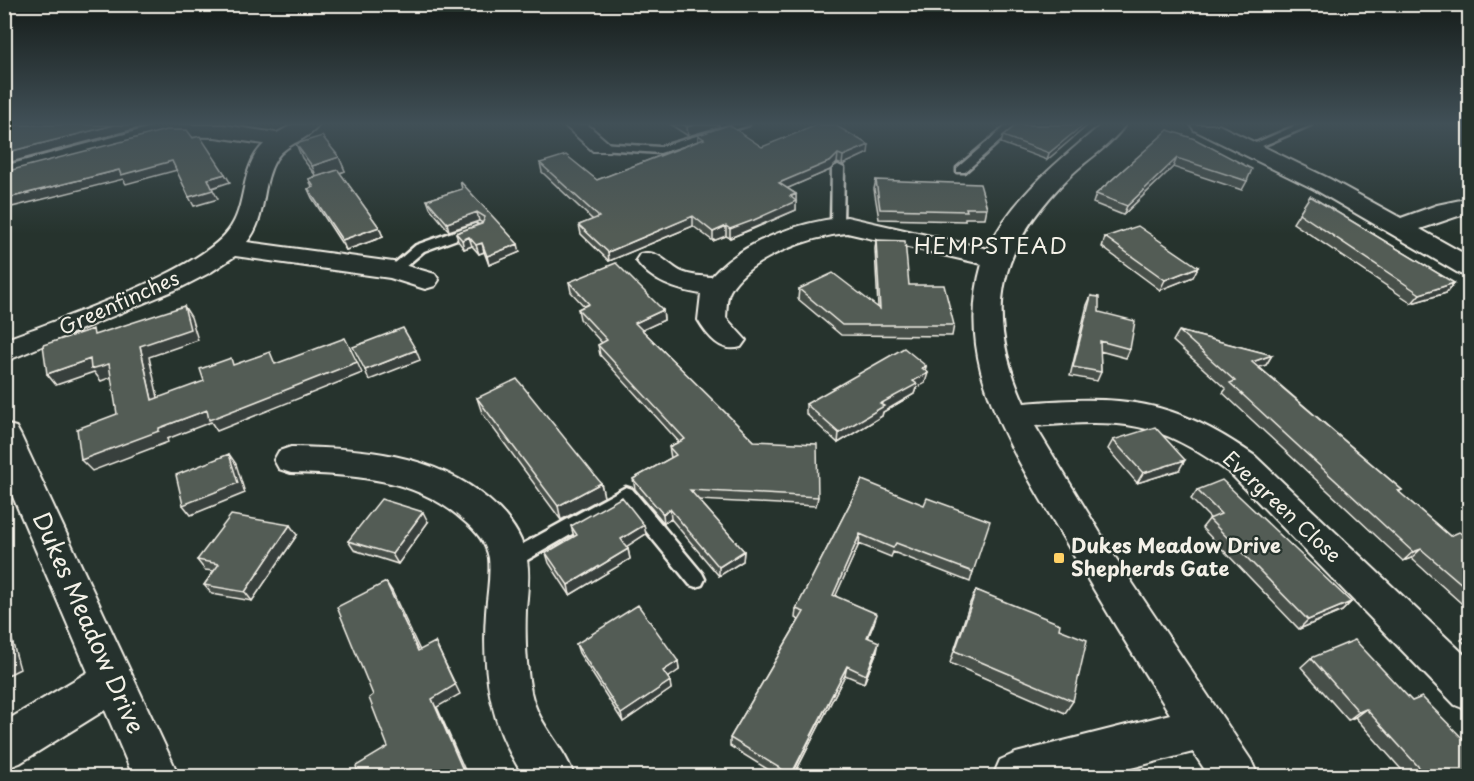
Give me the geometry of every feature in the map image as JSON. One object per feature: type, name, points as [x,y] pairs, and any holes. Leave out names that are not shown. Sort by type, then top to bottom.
[{"type":"street","points":[[4,173],[46,161]]},
{"type":"street","name":"Greenfinches","points":[[4,352],[191,272],[229,247],[250,212],[257,170],[262,161]]},
{"type":"street","points":[[1077,161],[1024,213],[997,259],[988,298],[988,327],[997,368],[1015,416],[1054,491],[1235,777]]},
{"type":"street","points":[[1276,161],[1322,184],[1470,268]]},
{"type":"street","points":[[1399,228],[1446,210],[1470,205]]},
{"type":"street","points":[[731,340],[712,320],[713,299],[718,286],[735,267],[804,231],[837,225],[861,227],[997,259]]},
{"type":"street","points":[[229,247],[393,270],[425,280]]},
{"type":"street","points":[[649,260],[663,275],[678,281],[718,286]]},
{"type":"street","name":"Evergreen Close","points":[[1015,416],[1114,410],[1140,412],[1181,426],[1204,438],[1243,465],[1470,690]]},
{"type":"street","name":"Dukes Meadow Drive","points":[[4,436],[156,777]]},
{"type":"street","points":[[291,460],[336,460],[380,465],[409,472],[441,486],[473,505],[489,522],[505,543],[508,561],[506,666],[511,701],[524,735],[551,777]]},
{"type":"street","points":[[4,747],[113,681]]},
{"type":"street","points":[[1016,777],[1203,727]]},
{"type":"lane","points":[[961,170],[971,161]]},
{"type":"lane","points":[[837,225],[838,168]]},
{"type":"lane","points":[[393,270],[420,248],[480,227]]},
{"type":"lane","points":[[508,561],[626,494],[696,579]]},
{"type":"building","points":[[45,161],[170,161],[121,175],[119,170],[4,199],[4,172]]},
{"type":"building","points":[[172,161],[217,161],[225,174],[208,179],[213,190],[189,197]]},
{"type":"building","points":[[309,161],[326,161],[312,166]]},
{"type":"building","points":[[574,161],[597,180],[645,161],[830,161],[779,183],[796,194],[790,196],[796,201],[754,220],[730,229],[726,226],[713,232],[693,216],[608,252],[579,225],[599,217],[540,163]]},
{"type":"building","points":[[1133,161],[1173,161],[1127,206],[1096,194]]},
{"type":"building","points":[[1187,161],[1238,161],[1252,169],[1247,181]]},
{"type":"building","points":[[338,170],[379,227],[342,240],[308,189],[314,187],[309,179]]},
{"type":"building","points":[[876,180],[980,184],[987,208],[966,208],[967,211],[880,209]]},
{"type":"building","points":[[460,181],[518,244],[487,256],[482,243],[476,245],[469,237],[462,240],[456,233],[482,224],[485,217],[477,212],[447,223],[427,200],[462,189]]},
{"type":"building","points":[[1310,196],[1454,283],[1420,294],[1299,213]]},
{"type":"building","points":[[1138,226],[1198,267],[1165,280],[1105,237]]},
{"type":"building","points":[[876,240],[905,241],[909,285],[944,285],[954,325],[842,325],[799,289],[833,273],[880,309]]},
{"type":"building","points":[[616,263],[663,310],[635,323],[754,441],[817,444],[818,497],[690,490],[744,551],[719,567],[670,509],[663,514],[633,479],[676,455],[669,447],[685,439],[598,345],[607,340],[578,309],[589,304],[569,282]]},
{"type":"building","points":[[1091,296],[1099,297],[1099,312],[1135,321],[1130,349],[1100,341],[1101,372],[1073,367]]},
{"type":"building","points":[[184,306],[190,329],[140,346],[152,400],[204,381],[200,369],[231,358],[233,365],[270,352],[275,364],[345,338],[357,362],[209,420],[207,410],[159,428],[159,431],[81,460],[77,429],[117,414],[109,364],[91,369],[90,359],[47,374],[43,345],[93,329],[94,335]]},
{"type":"building","points":[[403,328],[416,350],[365,370],[353,347]]},
{"type":"building","points":[[1179,331],[1272,355],[1252,362],[1402,490],[1398,491],[1450,536],[1459,532],[1470,540],[1470,591],[1421,549],[1413,552],[1230,383],[1235,381]]},
{"type":"building","points":[[904,348],[926,366],[922,368],[928,373],[913,381],[917,384],[880,404],[884,406],[839,433],[806,404]]},
{"type":"building","points":[[517,379],[601,483],[558,506],[477,398]]},
{"type":"building","points":[[1155,427],[1185,460],[1143,473],[1113,440]]},
{"type":"building","points":[[229,454],[238,483],[183,505],[176,475]]},
{"type":"building","points":[[862,480],[924,505],[927,498],[990,521],[973,572],[896,543],[893,548],[860,534],[833,595],[877,614],[867,637],[879,642],[866,675],[847,666],[791,775],[730,738],[804,612],[796,609]]},
{"type":"building","points":[[1222,480],[1351,602],[1308,620],[1209,519],[1221,514],[1197,490]]},
{"type":"building","points":[[622,497],[644,525],[621,539],[628,549],[568,585],[546,553],[577,535],[571,526]]},
{"type":"building","points":[[381,499],[423,512],[392,554],[348,541]]},
{"type":"building","points":[[231,515],[290,525],[245,592],[204,585],[219,564],[197,560]]},
{"type":"building","points":[[386,582],[418,651],[435,642],[455,685],[432,699],[466,777],[359,777],[356,766],[388,747],[369,698],[373,695],[337,607]]},
{"type":"building","points":[[976,590],[1060,624],[1059,629],[1087,640],[1073,701],[955,651]]},
{"type":"building","points":[[638,605],[678,661],[663,671],[670,681],[621,714],[576,644]]},
{"type":"building","points":[[1355,640],[1412,701],[1422,697],[1470,746],[1470,777],[1422,777],[1426,775],[1366,709],[1359,712],[1311,658]]},
{"type":"place","name":"Dukes Meadow Drive Shepherds Gate","points":[[1059,558]]},
{"type":"district","name":"HEMPSTEAD","points":[[991,246]]}]
